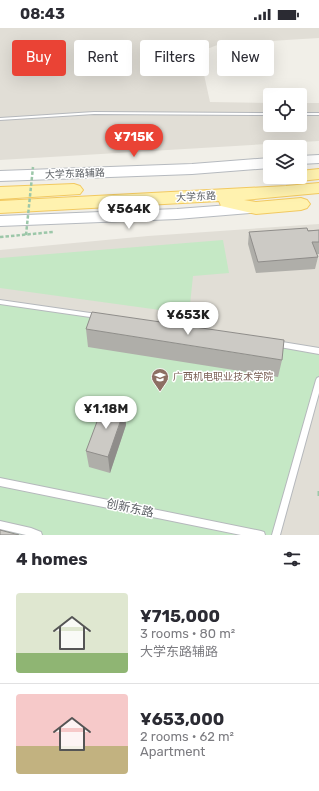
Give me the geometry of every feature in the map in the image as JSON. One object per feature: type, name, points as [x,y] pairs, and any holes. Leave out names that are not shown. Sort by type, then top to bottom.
[{"type":"main road","points":[[307,175],[319,174]]},
{"type":"main road","name":"大学东路","points":[[0,193],[244,183],[263,181]]},
{"type":"main road","name":"大学东路","points":[[0,207],[286,192],[319,188]]},
{"type":"main road","points":[[200,196],[256,208],[319,202]]},
{"type":"street","points":[[307,160],[319,159]]},
{"type":"street","name":"大学东路辅路","points":[[0,176],[192,169],[263,164]]},
{"type":"street","points":[[0,222],[177,214],[256,208]]},
{"type":"lane","points":[[0,119],[94,113],[263,114]]},
{"type":"lane","points":[[307,114],[319,114]]},
{"type":"lane","points":[[0,302],[101,317]]},
{"type":"lane","points":[[272,343],[319,351]]},
{"type":"lane","points":[[276,535],[319,380]]},
{"type":"lane","name":"创新东路","points":[[0,482],[261,535]]},
{"type":"lane","points":[[0,525],[38,535]]},
{"type":"path","points":[[26,235],[33,167]]},
{"type":"path","points":[[0,237],[53,232]]},
{"type":"path","points":[[319,491],[319,497]]},
{"type":"shaded area","points":[[0,28],[319,28],[319,38],[274,41],[217,40],[217,45],[209,48],[209,40],[140,40],[140,76],[204,76],[210,102],[263,103],[263,132],[307,132],[307,103],[319,103],[319,141],[263,140],[263,144],[0,160]]},
{"type":"shaded area","name":"广西机电职业技术学院","points":[[319,224],[319,535],[0,535],[0,250],[148,236]]},
{"type":"green space","points":[[223,240],[229,273],[193,276],[189,314],[0,288],[0,258]]},
{"type":"green space","name":"广西机电职业技术学院","points":[[0,302],[319,351],[319,380],[276,535],[0,535]]},
{"type":"building","points":[[307,228],[308,231],[319,230],[319,242],[312,242],[318,257],[258,262],[249,232]]},
{"type":"building","points":[[92,312],[284,340],[282,360],[86,329]]},
{"type":"building","points":[[104,403],[125,408],[108,457],[86,451]]},
{"type":"building","points":[[0,530],[19,535],[0,535]]},
{"type":"place","name":"广西机电职业技术学院","points":[[160,392]]}]
